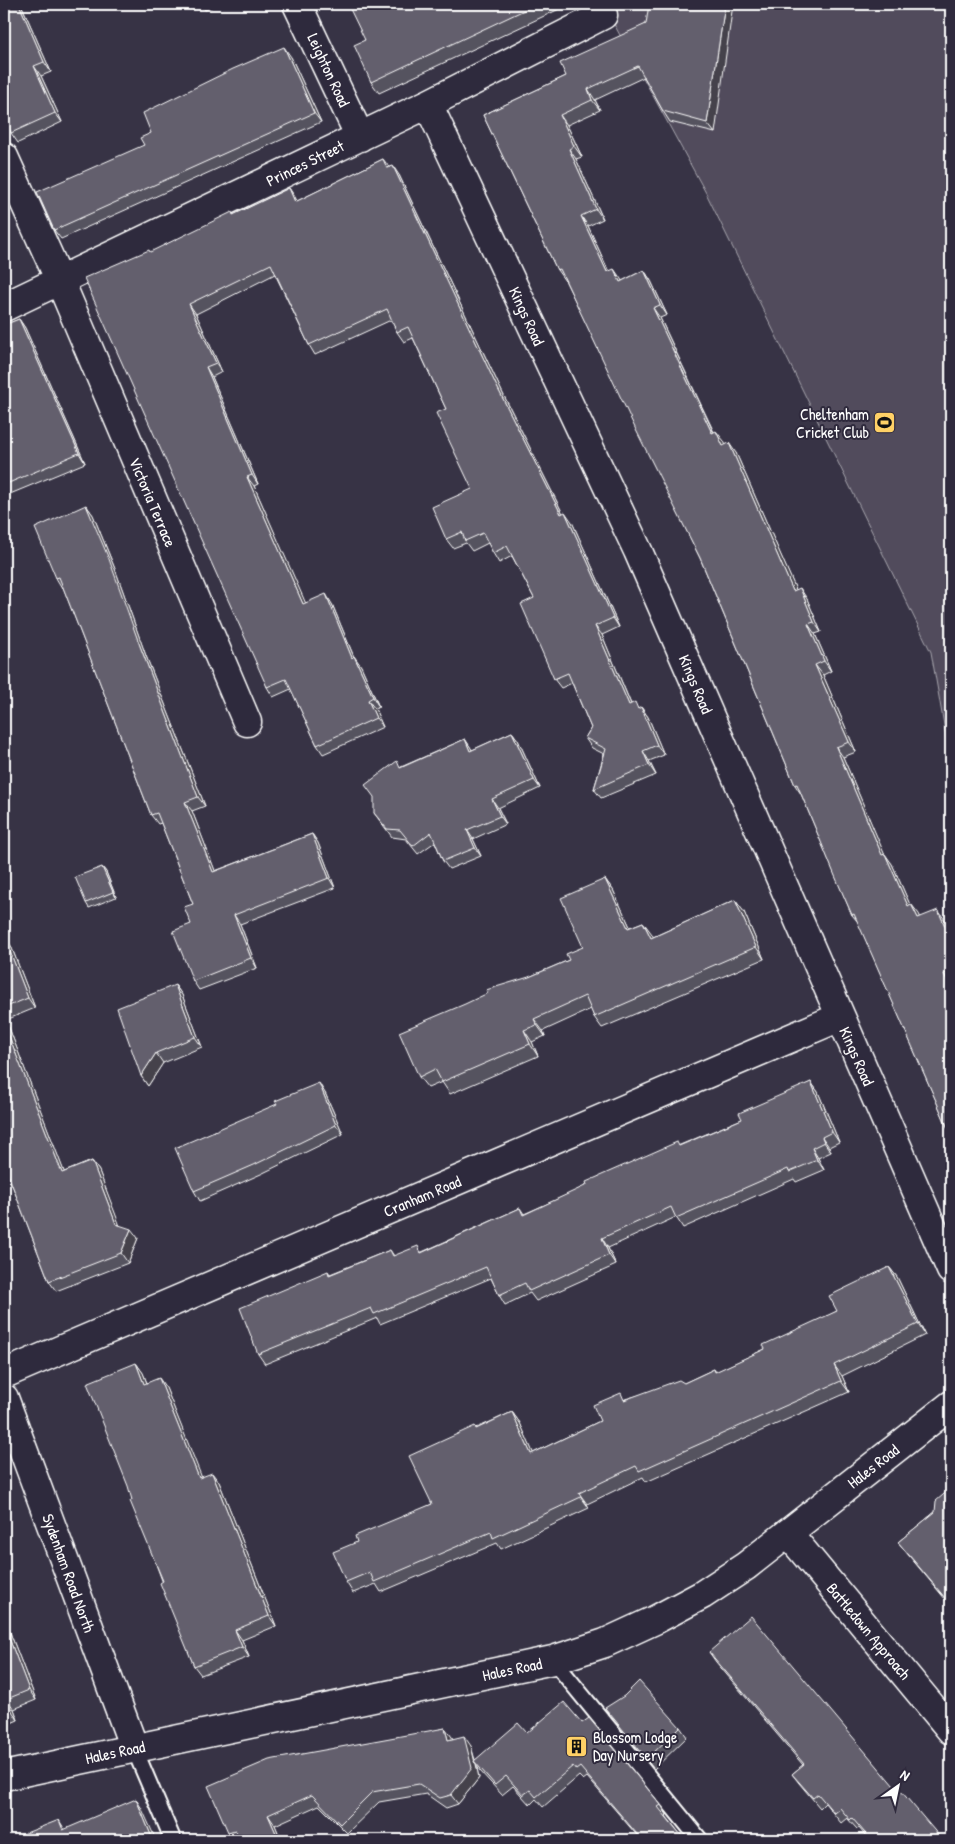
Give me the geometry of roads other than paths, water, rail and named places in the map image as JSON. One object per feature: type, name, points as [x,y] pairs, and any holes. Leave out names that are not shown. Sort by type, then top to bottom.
[{"type":"street","name":"Leighton Road","points":[[297,4],[360,137]]},
{"type":"street","name":"Princes Street","points":[[4,307],[60,282],[428,104],[603,15]]},
{"type":"street","name":"Kings Road","points":[[428,104],[638,550],[951,1270]]},
{"type":"street","name":"Victoria Terrace","points":[[4,157],[60,282],[247,722]]},
{"type":"street","name":"Cranham Road","points":[[4,1374],[840,1018]]},
{"type":"street","name":"Sydenham Road North","points":[[4,1398],[134,1748]]},
{"type":"street","name":"Hales Road","points":[[4,1776],[553,1660],[605,1643],[655,1620],[709,1590],[746,1566],[951,1405]]},
{"type":"street","name":"Battledown Approach","points":[[788,1533],[951,1730]]},
{"type":"lane","points":[[553,1660],[700,1840]]},
{"type":"lane","points":[[134,1748],[173,1840]]},
{"type":"place","name":"Cheltenham Cricket Club","points":[[885,423]]},
{"type":"place","name":"Blossom Lodge Day Nursery","points":[[577,1746]]}]
